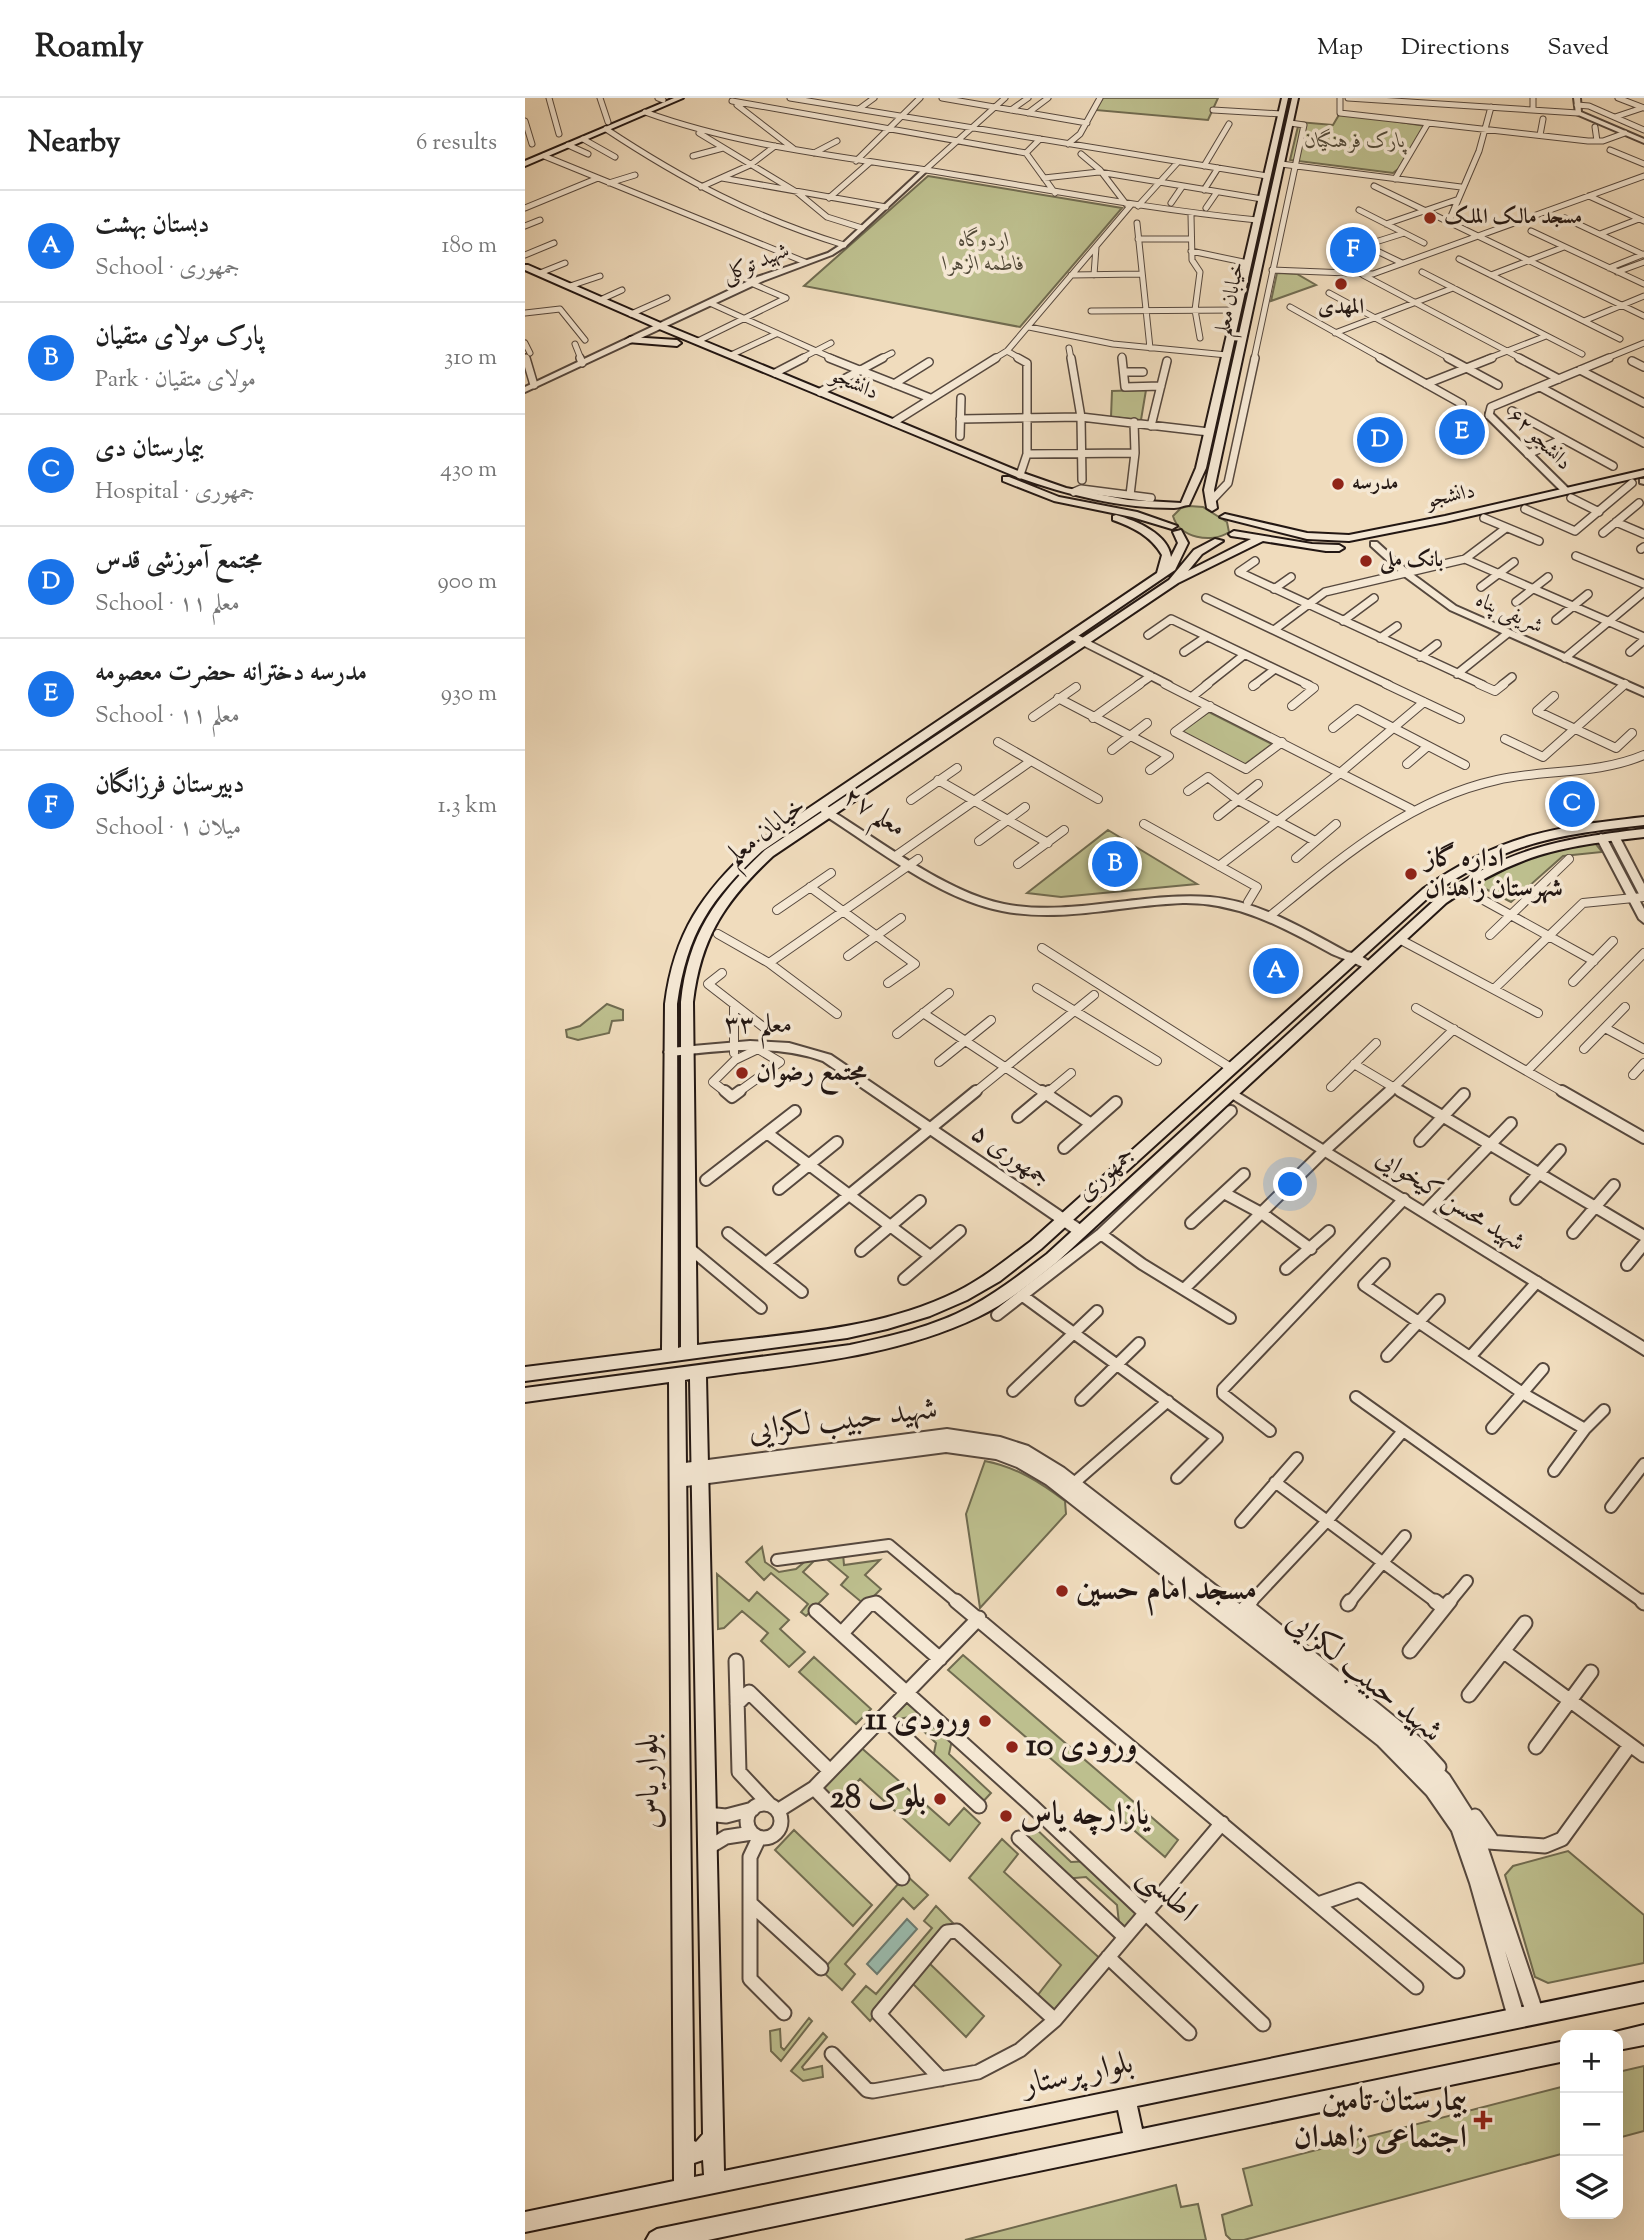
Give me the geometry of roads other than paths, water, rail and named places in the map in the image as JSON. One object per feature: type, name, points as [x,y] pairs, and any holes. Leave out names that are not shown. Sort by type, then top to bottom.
[{"type":"main road","points":[[525,156],[680,98]]},
{"type":"main road","name":"خیابان معلم","points":[[670,1355],[670,1052],[673,972],[695,917],[714,890],[743,861],[827,809],[1077,639],[1171,568],[1182,543],[1169,512],[1182,504],[1201,468],[1285,98]]},
{"type":"main road","name":"خیابان معلم","points":[[1211,505],[1209,490],[1213,470],[1295,98]]},
{"type":"main road","points":[[525,164],[663,99]]},
{"type":"main road","name":"دانشجو","points":[[525,267],[660,327],[1020,475],[1074,492],[1126,503],[1196,540],[1218,541]]},
{"type":"main road","points":[[1233,329],[1244,330]]},
{"type":"main road","name":"دانشجو","points":[[649,332],[1058,499],[1211,505]]},
{"type":"main road","points":[[630,340],[677,342]]},
{"type":"main road","points":[[1201,468],[1213,470]]},
{"type":"main road","name":"دانشجو","points":[[1234,534],[1265,536],[1301,546],[1327,548],[1374,544],[1449,522],[1641,480]]},
{"type":"main road","name":"دانشجو","points":[[1225,517],[1327,538],[1349,538],[1484,518],[1525,509],[1568,494],[1641,480]]},
{"type":"main road","points":[[1058,499],[1127,521],[1148,532],[1162,544],[1167,555],[1159,577]]},
{"type":"main road","points":[[1211,505],[1234,525],[1234,534]]},
{"type":"main road","name":"خیابان معلم","points":[[1077,639],[1173,582],[1198,552],[1234,534]]},
{"type":"main road","points":[[1173,582],[1265,536]]},
{"type":"main road","name":"خیابان معلم","points":[[689,1353],[689,972],[709,920],[727,894],[769,853],[827,809]]},
{"type":"main road","name":"جمهوری","points":[[525,1395],[850,1351],[933,1329],[974,1312],[1012,1289],[1080,1231],[1399,939],[1472,877],[1506,860],[1551,845],[1644,821]]},
{"type":"main road","name":"جمهوری","points":[[525,1374],[848,1332],[925,1312],[963,1296],[995,1277],[1063,1220],[1427,891],[1458,868],[1495,849],[1542,834],[1605,831],[1644,833]]},
{"type":"main road","points":[[1122,1193],[1136,1200]]},
{"type":"main road","name":"بلوار یاس","points":[[698,1371],[714,2182]]},
{"type":"main road","name":"بلوار یاس","points":[[677,1374],[684,2188]]},
{"type":"main road","points":[[677,1560],[700,1556]]},
{"type":"main road","name":"بلوار پرستار","points":[[525,2222],[1644,1992]]},
{"type":"main road","points":[[1623,2039],[1644,2035]]},
{"type":"main road","points":[[657,2240],[1560,2052]]},
{"type":"main road","points":[[1125,2097],[1135,2141]]},
{"type":"main road","points":[[683,2141],[689,2151],[700,2152],[710,2144],[712,2138]]},
{"type":"street","points":[[549,98],[559,134]]},
{"type":"street","points":[[790,98],[1267,176]]},
{"type":"street","points":[[859,109],[874,98]]},
{"type":"street","points":[[856,161],[920,98]]},
{"type":"street","points":[[942,98],[1087,123]]},
{"type":"street","name":"شهید توکلی","points":[[525,390],[751,283],[830,254],[1005,98]]},
{"type":"street","points":[[1011,110],[1028,98]]},
{"type":"street","points":[[1028,113],[1048,98]]},
{"type":"street","points":[[1068,144],[1087,123],[1100,98]]},
{"type":"street","points":[[1340,98],[1340,113],[1597,141],[1625,132]]},
{"type":"street","points":[[1348,98],[1578,113],[1644,141]]},
{"type":"street","points":[[1533,98],[1533,109]]},
{"type":"street","points":[[1618,98],[1643,108]]},
{"type":"street","points":[[1629,103],[1643,98]]},
{"type":"street","points":[[602,99],[607,126],[701,187],[737,206],[797,230],[844,244]]},
{"type":"street","points":[[730,99],[1026,153],[1055,193]]},
{"type":"street","points":[[730,99],[795,150]]},
{"type":"street","points":[[1388,118],[1395,101]]},
{"type":"street","points":[[1578,113],[1577,101],[1644,130]]},
{"type":"street","points":[[1448,221],[1461,187],[1489,130],[1491,107]]},
{"type":"street","points":[[1615,117],[1643,108]]},
{"type":"street","points":[[1213,110],[1281,114]]},
{"type":"street","points":[[645,112],[692,129],[856,161],[1191,215],[1257,220]]},
{"type":"street","points":[[1437,124],[1440,113]]},
{"type":"street","points":[[1540,135],[1543,118]]},
{"type":"street","points":[[525,121],[532,144]]},
{"type":"street","points":[[1211,505],[1228,483],[1304,125],[1290,123]]},
{"type":"street","points":[[1395,178],[1428,123]]},
{"type":"street","points":[[1204,166],[1229,124]]},
{"type":"street","points":[[1595,127],[1597,141]]},
{"type":"street","points":[[692,129],[798,193],[825,215],[862,228]]},
{"type":"street","points":[[583,139],[615,156]]},
{"type":"street","points":[[1026,153],[1040,139]]},
{"type":"street","points":[[813,153],[837,141]]},
{"type":"street","points":[[568,145],[588,155]]},
{"type":"street","points":[[701,187],[750,165],[775,146]]},
{"type":"street","points":[[693,156],[723,148]]},
{"type":"street","points":[[1610,150],[1644,164]]},
{"type":"street","points":[[1081,154],[1095,163],[1099,172],[1132,205]]},
{"type":"street","points":[[544,156],[805,262]]},
{"type":"street","points":[[894,422],[1007,351],[1132,205],[1159,183],[1178,162]]},
{"type":"street","points":[[829,198],[869,163]]},
{"type":"street","points":[[1281,164],[1461,187]]},
{"type":"street","points":[[1204,190],[1219,168]]},
{"type":"street","points":[[1044,178],[1099,172],[1262,199]]},
{"type":"street","points":[[609,183],[635,175]]},
{"type":"street","points":[[1272,270],[1363,275],[1644,176]]},
{"type":"street","points":[[525,208],[598,178]]},
{"type":"street","points":[[722,178],[843,201],[885,206]]},
{"type":"street","points":[[1374,186],[1644,316]]},
{"type":"street","points":[[1171,203],[1182,187]]},
{"type":"street","points":[[1206,208],[1217,192]]},
{"type":"street","points":[[1589,196],[1641,220]]},
{"type":"street","points":[[525,198],[536,203]]},
{"type":"street","points":[[1387,224],[1456,200]]},
{"type":"street","points":[[825,215],[843,201]]},
{"type":"street","points":[[1359,210],[1424,243]]},
{"type":"street","points":[[1191,215],[1192,260],[1200,272],[1195,310],[1200,338]]},
{"type":"street","points":[[1565,218],[1644,255]]},
{"type":"street","points":[[525,226],[540,220]]},
{"type":"street","points":[[1600,234],[1641,220]]},
{"type":"street","points":[[1137,223],[1150,348]]},
{"type":"street","points":[[1531,231],[1644,285]]},
{"type":"street","points":[[1366,245],[1404,233]]},
{"type":"street","points":[[1137,239],[1190,239]]},
{"type":"street","points":[[1352,239],[1402,263]]},
{"type":"street","points":[[525,255],[554,243]]},
{"type":"street","points":[[1094,275],[1096,246]]},
{"type":"street","points":[[1491,275],[1565,247]]},
{"type":"street","points":[[1191,251],[1248,263]]},
{"type":"street","points":[[1609,268],[1644,255]]},
{"type":"street","points":[[1459,258],[1620,338]]},
{"type":"street","points":[[1617,272],[1644,262]]},
{"type":"street","points":[[525,274],[565,263]]},
{"type":"street","points":[[1422,272],[1581,354]]},
{"type":"street","points":[[1071,275],[1141,274]]},
{"type":"street","points":[[1363,275],[1559,379]]},
{"type":"street","points":[[570,286],[600,276]]},
{"type":"street","points":[[698,341],[786,298],[751,283]]},
{"type":"street","points":[[1335,333],[1453,288]]},
{"type":"street","points":[[600,300],[622,290]]},
{"type":"street","points":[[1329,293],[1498,385]]},
{"type":"street","points":[[1252,295],[1267,296]]},
{"type":"street","points":[[1584,321],[1644,296]]},
{"type":"street","points":[[631,314],[667,298]]},
{"type":"street","points":[[525,303],[533,312]]},
{"type":"street","points":[[710,303],[815,352],[930,398]]},
{"type":"street","points":[[1290,307],[1462,404]]},
{"type":"street","points":[[525,313],[560,309],[585,340]]},
{"type":"street","points":[[1091,311],[1237,310]]},
{"type":"street","points":[[1029,327],[1112,344],[1227,355]]},
{"type":"street","points":[[731,355],[776,334]]},
{"type":"street","points":[[1426,384],[1546,336]]},
{"type":"street","points":[[525,343],[534,385]]},
{"type":"street","points":[[775,373],[831,343]]},
{"type":"street","points":[[1489,415],[1491,407],[1644,343]]},
{"type":"street","points":[[575,344],[582,363]]},
{"type":"street","points":[[1069,348],[1081,417],[1082,480]]},
{"type":"street","points":[[1007,351],[1027,363],[1027,454],[1020,475]]},
{"type":"street","points":[[820,392],[892,353]]},
{"type":"street","points":[[1122,356],[1125,387],[1161,386]]},
{"type":"street","points":[[1151,426],[1167,361]]},
{"type":"street","points":[[1632,361],[1644,367]]},
{"type":"street","points":[[894,384],[929,362]]},
{"type":"street","points":[[1580,370],[1644,403]]},
{"type":"street","points":[[1123,372],[1143,372]]},
{"type":"street","points":[[1232,385],[1248,387]]},
{"type":"street","points":[[1540,387],[1644,443]]},
{"type":"street","points":[[960,436],[961,398]]},
{"type":"street","points":[[1512,411],[1613,466]]},
{"type":"street","name":"دانشجو ۶۲","points":[[1489,415],[1568,494]]},
{"type":"street","points":[[960,419],[1081,417],[1209,432]]},
{"type":"street","points":[[1134,422],[1135,453],[1126,503],[1151,498]]},
{"type":"street","points":[[1528,454],[1563,439]]},
{"type":"street","points":[[1027,454],[1135,453]]},
{"type":"street","points":[[1525,509],[1575,531],[1641,480]]},
{"type":"street","points":[[1568,494],[1599,512]]},
{"type":"street","points":[[1603,533],[1639,503]]},
{"type":"street","points":[[1484,518],[1539,541]]},
{"type":"street","points":[[1616,522],[1644,534]]},
{"type":"street","points":[[1274,630],[1325,593],[1465,559],[1506,528]]},
{"type":"street","name":"شریفی پناه","points":[[1374,544],[1453,608],[1644,693]]},
{"type":"street","points":[[1576,556],[1644,584]]},
{"type":"street","points":[[1465,559],[1644,639],[1630,652]]},
{"type":"street","points":[[1255,561],[1239,572],[1457,674],[1495,691],[1512,677]]},
{"type":"street","points":[[1481,587],[1514,562]]},
{"type":"street","points":[[1274,589],[1291,577]]},
{"type":"street","points":[[1516,602],[1548,577]]},
{"type":"street","points":[[1565,658],[1644,592]]},
{"type":"street","points":[[1556,620],[1588,594]]},
{"type":"street","points":[[1206,597],[1460,719]]},
{"type":"street","points":[[1343,621],[1374,598]]},
{"type":"street","points":[[1149,635],[1171,619],[1314,688],[1292,706]]},
{"type":"street","points":[[1380,638],[1397,626]]},
{"type":"street","points":[[1457,674],[1508,633]]},
{"type":"street","points":[[1184,652],[1206,637]]},
{"type":"street","points":[[1077,639],[1411,809]]},
{"type":"street","points":[[1420,657],[1437,644]]},
{"type":"street","points":[[1193,696],[1244,655]]},
{"type":"street","points":[[1253,687],[1275,669]]},
{"type":"street","points":[[1093,718],[1151,676]]},
{"type":"street","points":[[1505,739],[1543,757],[1625,684]]},
{"type":"street","points":[[1033,717],[1076,687]]},
{"type":"street","points":[[1554,696],[1537,711],[1616,748],[1632,733]]},
{"type":"street","points":[[1058,698],[1169,756],[1150,770]]},
{"type":"street","points":[[1219,866],[1340,773],[1391,727],[1424,702]]},
{"type":"street","points":[[1210,706],[1175,732],[1246,769],[1282,742]]},
{"type":"street","points":[[1333,727],[1357,709],[1465,765]]},
{"type":"street","points":[[1112,750],[1147,723]]},
{"type":"street","points":[[998,742],[1098,799]]},
{"type":"street","points":[[1407,764],[1428,746]]},
{"type":"street","points":[[1273,914],[1377,830],[1411,809],[1440,796],[1497,780],[1616,764],[1644,755]]},
{"type":"street","points":[[1031,761],[900,853],[976,900],[1024,911],[1055,912],[1190,900],[1231,904],[1273,914]]},
{"type":"street","points":[[911,800],[957,768]]},
{"type":"street","points":[[1188,791],[1208,777],[1238,800],[1315,841]]},
{"type":"street","points":[[938,780],[972,802],[1048,843]]},
{"type":"street","points":[[1218,816],[1258,784]]},
{"type":"street","points":[[979,841],[1025,807]]},
{"type":"street","name":"معلم ۲۷","points":[[827,809],[900,853]]},
{"type":"street","points":[[1144,824],[1257,887],[1248,902]]},
{"type":"street","points":[[1296,858],[1336,824]]},
{"type":"street","points":[[1018,864],[1064,830]]},
{"type":"street","points":[[1605,831],[1640,896],[1644,919]]},
{"type":"street","points":[[1490,935],[1569,859]]},
{"type":"street","points":[[915,862],[981,895],[1025,905],[1055,906],[1190,893],[1248,902],[1344,955],[1370,966]]},
{"type":"street","points":[[769,963],[915,862]]},
{"type":"street","points":[[777,910],[831,873]]},
{"type":"street","points":[[810,887],[915,964],[888,983]]},
{"type":"street","points":[[1469,892],[1594,961]]},
{"type":"street","points":[[1494,989],[1583,903],[1640,896]]},
{"type":"street","points":[[848,956],[901,918]]},
{"type":"street","points":[[718,934],[769,963],[837,1014]]},
{"type":"street","points":[[1399,939],[1538,1013]]},
{"type":"street","points":[[1573,982],[1613,941]]},
{"type":"street","points":[[1042,948],[1231,1068]]},
{"type":"street","points":[[1527,1071],[1644,953]]},
{"type":"street","points":[[722,973],[708,984],[766,1029]]},
{"type":"street","points":[[1037,988],[1157,1061]]},
{"type":"street","points":[[897,1034],[949,993]]},
{"type":"street","points":[[766,1263],[1094,995]]},
{"type":"street","points":[[734,1005],[735,1060]]},
{"type":"street","points":[[1584,1049],[1625,1007]]},
{"type":"street","points":[[1416,1008],[1644,1138]]},
{"type":"street","points":[[923,1013],[1091,1124]]},
{"type":"street","points":[[939,1062],[991,1020]]},
{"type":"street","points":[[1605,1028],[1644,1049]]},
{"type":"street","points":[[1184,1289],[1326,1149],[1454,1030]]},
{"type":"street","points":[[1331,1087],[1376,1043]]},
{"type":"street","name":"معلم ۳۳","points":[[670,1052],[733,1046],[780,1045],[805,1049],[827,1058],[930,1129]]},
{"type":"street","points":[[758,1049],[780,1062],[732,1097],[713,1082],[735,1060],[758,1049]]},
{"type":"street","points":[[1633,1075],[1644,1063]]},
{"type":"street","points":[[1354,1064],[1644,1237]]},
{"type":"street","points":[[1018,1117],[1071,1073]]},
{"type":"street","name":"شهید محسن کیخوایی","points":[[1232,1093],[1643,1346]]},
{"type":"street","points":[[1420,1141],[1464,1094]]},
{"type":"street","points":[[1064,1148],[1116,1102]]},
{"type":"street","points":[[706,1180],[796,1111]]},
{"type":"street","points":[[997,1315],[1101,1234],[1231,1111]]},
{"type":"street","points":[[1425,1213],[1511,1123]]},
{"type":"street","name":"جمهوری ۵","points":[[930,1129],[1080,1231]]},
{"type":"street","points":[[767,1133],[930,1256]]},
{"type":"street","points":[[779,1189],[837,1142]]},
{"type":"street","points":[[1516,1199],[1560,1150]]},
{"type":"street","points":[[1191,1223],[1244,1174]]},
{"type":"street","points":[[1573,1233],[1614,1185]]},
{"type":"street","points":[[1224,1193],[1263,1214],[1311,1249]]},
{"type":"street","points":[[1270,1432],[1222,1391],[1404,1199]]},
{"type":"street","points":[[861,1251],[920,1201]]},
{"type":"street","points":[[904,1279],[960,1231]]},
{"type":"street","points":[[1286,1269],[1329,1231]]},
{"type":"street","points":[[728,1233],[802,1292]]},
{"type":"street","points":[[1101,1234],[1142,1264],[1230,1318]]},
{"type":"street","points":[[1627,1265],[1644,1244]]},
{"type":"street","points":[[688,1247],[761,1308]]},
{"type":"street","points":[[1384,1264],[1364,1285],[1524,1394],[1585,1429]]},
{"type":"street","points":[[1470,1357],[1537,1282]]},
{"type":"street","points":[[1023,1296],[1217,1437],[1177,1478]]},
{"type":"street","points":[[1388,1356],[1439,1300]]},
{"type":"street","points":[[1013,1391],[1097,1311]]},
{"type":"street","points":[[1081,1400],[1139,1343]]},
{"type":"street","points":[[1492,1428],[1524,1394],[1542,1369]]},
{"type":"street","points":[[1356,1398],[1644,1603]]},
{"type":"street","points":[[1074,1483],[1168,1401]]},
{"type":"street","points":[[1553,1471],[1585,1429],[1604,1410]]},
{"type":"street","points":[[1403,1431],[1327,1521],[1240,1614],[1419,1745],[1441,1770],[1479,1844],[1545,1846],[1562,1839],[1630,1745]]},
{"type":"street","name":"شهید حبیب لکزایی","points":[[678,1476],[947,1435],[974,1437],[1028,1452],[1074,1483],[1087,1500]]},
{"type":"street","name":"شهید حبیب لکزایی","points":[[699,1473],[920,1447],[959,1447],[996,1453],[1022,1462],[1087,1500],[1240,1614],[1384,1740],[1433,1789],[1459,1827],[1479,1844],[1525,2017]]},
{"type":"street","points":[[1241,1522],[1297,1458]]},
{"type":"street","points":[[1611,1507],[1643,1467]]},
{"type":"street","points":[[1275,1482],[1444,1608]]},
{"type":"street","points":[[1348,1604],[1405,1536]]},
{"type":"street","points":[[777,1560],[889,1545],[1416,1987]]},
{"type":"street","points":[[1410,1651],[1467,1581]]},
{"type":"street","points":[[842,1633],[868,1605],[876,1603],[940,1659]]},
{"type":"street","name":"اطلسی","points":[[816,1611],[908,1692],[1263,2024]]},
{"type":"street","points":[[705,1814],[726,1816],[774,1807],[814,1787],[979,1618]]},
{"type":"street","points":[[1469,1695],[1525,1623]]},
{"type":"street","points":[[1503,1651],[1644,1755]]},
{"type":"street","points":[[706,1850],[726,1837],[776,1832],[781,1822],[774,1807],[739,1772],[736,1661]]},
{"type":"street","points":[[1536,1747],[1591,1672]]},
{"type":"street","points":[[737,1704],[749,1692],[830,1772]]},
{"type":"street","points":[[883,1717],[979,1806]]},
{"type":"street","points":[[814,1787],[902,1878]]},
{"type":"street","points":[[753,1809],[747,1819],[748,1830],[755,1836]]},
{"type":"street","points":[[832,2054],[867,2090],[987,2069],[1020,2050],[1055,2020],[1221,1822]]},
{"type":"street","points":[[755,1836],[750,1857],[750,1979],[784,2013]]},
{"type":"street","points":[[1019,1838],[1125,1937]]},
{"type":"street","points":[[1318,1904],[1359,1889],[1457,1971]]},
{"type":"street","points":[[750,1903],[821,1968]]},
{"type":"street","points":[[941,2079],[879,2014],[947,1932],[957,1931],[1055,2020]]},
{"type":"street","points":[[1108,1957],[1189,2033]]},
{"type":"place","name":"مسجد مالک الملک","points":[[1430,218]]},
{"type":"place","name":"دبیرستان فرزانگان","points":[[1353,250]]},
{"type":"place","name":"المهدی","points":[[1341,284]]},
{"type":"place","name":"مدرسه دخترانه حضرت معصومه","points":[[1462,432]]},
{"type":"place","name":"مجتمع آموزشی قدس","points":[[1380,440]]},
{"type":"place","name":"مدرسه","points":[[1338,484]]},
{"type":"place","name":"بانک ملی","points":[[1366,561]]},
{"type":"place","name":"بیمارستان دی","points":[[1572,804]]},
{"type":"place","name":"پارک مولای متقیان","points":[[1115,864]]},
{"type":"place","name":"اداره گاز شهرستان زاهدان","points":[[1411,874]]},
{"type":"place","name":"دبستان بهشت","points":[[1276,971]]},
{"type":"place","name":"مجتمع رضوان","points":[[742,1073]]},
{"type":"place","name":"مسجد امام حسین","points":[[1062,1591]]},
{"type":"place","name":"ورودی 11","points":[[985,1721]]},
{"type":"place","name":"ورودی 10","points":[[1012,1747]]},
{"type":"place","name":"بلوک 28","points":[[940,1799]]},
{"type":"place","name":"یازارچه یاس","points":[[1006,1816]]},
{"type":"place","name":"بیمارستان تامین اجتماعی زاهدان","points":[[1483,2120]]},
{"type":"park label","name":"پارک فرهنگیان","points":[[1355,142]]},
{"type":"park label","name":"اردوگاه فاطمه الزهرا","points":[[984,253]]}]
